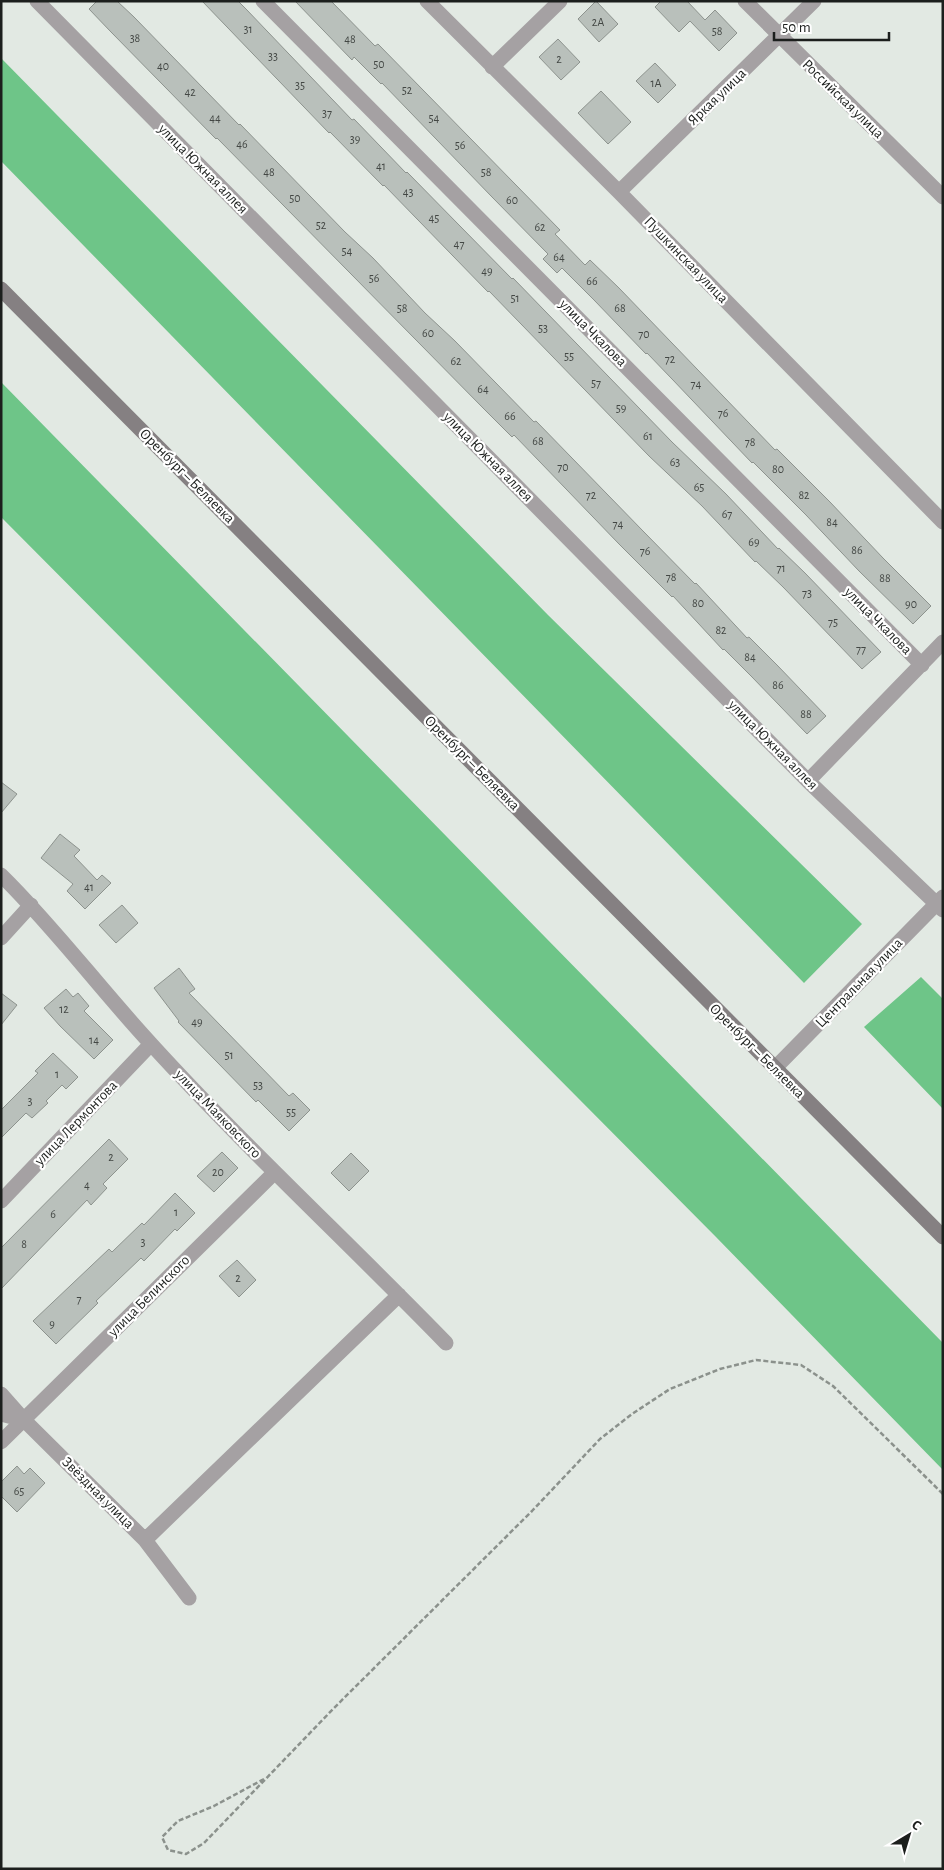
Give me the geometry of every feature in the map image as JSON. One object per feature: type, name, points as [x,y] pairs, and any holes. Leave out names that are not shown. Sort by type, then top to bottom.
[{"type":"main road","name":"Оренбург – Беляевка","points":[[1,289],[943,1238]]},
{"type":"street","name":"улица Южная аллея","points":[[37,1],[808,781],[941,904]]},
{"type":"street","name":"улица Чкалова","points":[[264,1],[922,665]]},
{"type":"street","name":"Пушкинская улица","points":[[427,1],[619,192],[943,522]]},
{"type":"street","points":[[492,67],[560,1]]},
{"type":"street","name":"Российская улица","points":[[744,1],[943,196]]},
{"type":"street","name":"Яркая улица","points":[[619,192],[814,1]]},
{"type":"street","points":[[808,781],[943,642]]},
{"type":"street","name":"улица Маяковского","points":[[1,875],[31,904],[151,1044],[274,1173],[446,1343]]},
{"type":"street","points":[[1,938],[31,904]]},
{"type":"street","name":"Центральная улица","points":[[775,1068],[941,904]]},
{"type":"street","name":"улица Лермонтова","points":[[1,1201],[151,1044]]},
{"type":"street","name":"улица Белинского","points":[[1,1442],[274,1173]]},
{"type":"street","points":[[145,1540],[399,1295]]},
{"type":"street","name":"Звёздная улица","points":[[1,1394],[24,1420],[145,1540],[189,1598]]},
{"type":"street","points":[[1,1414],[24,1420]]},
{"type":"path","points":[[264,1779],[214,1806],[178,1822],[162,1837],[168,1850],[186,1854],[204,1843],[264,1779],[482,1561],[600,1439],[632,1414],[670,1389],[720,1369],[756,1360],[801,1366],[833,1386],[943,1494]]},
{"type":"green space","points":[[1,58],[548,615],[862,924],[804,983],[1,161]]},
{"type":"green space","points":[[1,382],[943,1343],[943,1470],[716,1237],[1,517]]},
{"type":"green space","points":[[921,977],[943,999],[943,1109],[864,1027]]},
{"type":"building","points":[[97,1],[117,1],[134,17],[826,716],[807,734],[514,435],[512,437],[111,32],[89,9]]},
{"type":"building","points":[[202,1],[238,1],[352,120],[354,119],[513,278],[672,442],[726,494],[778,549],[805,573],[881,652],[862,669],[702,506],[649,456],[384,185],[329,133]]},
{"type":"building","points":[[295,1],[331,1],[375,46],[378,44],[560,230],[555,234],[585,265],[590,260],[619,288],[775,450],[777,449],[830,502],[931,606],[913,624],[752,463],[647,353],[562,268],[557,273],[543,259],[548,254],[382,83],[354,57],[352,60]]},
{"type":"building","points":[[596,1],[618,24],[599,42],[578,19]]},
{"type":"building","points":[[661,1],[687,1],[705,20],[715,10],[737,33],[719,51],[690,21],[679,32],[655,7]]},
{"type":"building","points":[[558,39],[580,62],[561,80],[539,57]]},
{"type":"building","points":[[655,63],[676,85],[658,103],[636,81]]},
{"type":"building","points":[[601,91],[631,122],[608,144],[578,113]]},
{"type":"building","points":[[1,782],[17,794],[1,813]]},
{"type":"building","points":[[60,834],[80,850],[74,856],[97,880],[102,875],[111,883],[85,909],[67,891],[73,884],[41,858]]},
{"type":"building","points":[[122,905],[138,923],[116,943],[99,925]]},
{"type":"building","points":[[179,968],[195,989],[189,993],[289,1096],[293,1093],[310,1110],[289,1131],[258,1100],[256,1102],[178,1022],[154,988]]},
{"type":"building","points":[[66,989],[73,997],[78,993],[89,1006],[84,1011],[113,1040],[94,1059],[44,1008]]},
{"type":"building","points":[[1,993],[17,1005],[1,1025]]},
{"type":"building","points":[[53,1053],[78,1077],[66,1089],[62,1085],[46,1101],[48,1103],[32,1118],[26,1113],[1,1138],[1,1110],[38,1073],[35,1071]]},
{"type":"building","points":[[109,1139],[128,1159],[103,1184],[107,1188],[91,1205],[87,1200],[1,1289],[1,1248]]},
{"type":"building","points":[[222,1152],[238,1168],[214,1192],[197,1176]]},
{"type":"building","points":[[351,1153],[369,1171],[349,1191],[331,1173]]},
{"type":"building","points":[[175,1193],[195,1213],[177,1231],[175,1229],[144,1261],[141,1258],[96,1301],[98,1303],[56,1344],[33,1321],[109,1249],[112,1252],[142,1223],[144,1225]]},
{"type":"building","points":[[237,1260],[256,1280],[239,1297],[219,1276]]},
{"type":"building","points":[[17,1466],[24,1474],[30,1468],[45,1483],[17,1512],[1,1496],[1,1482]]}]
